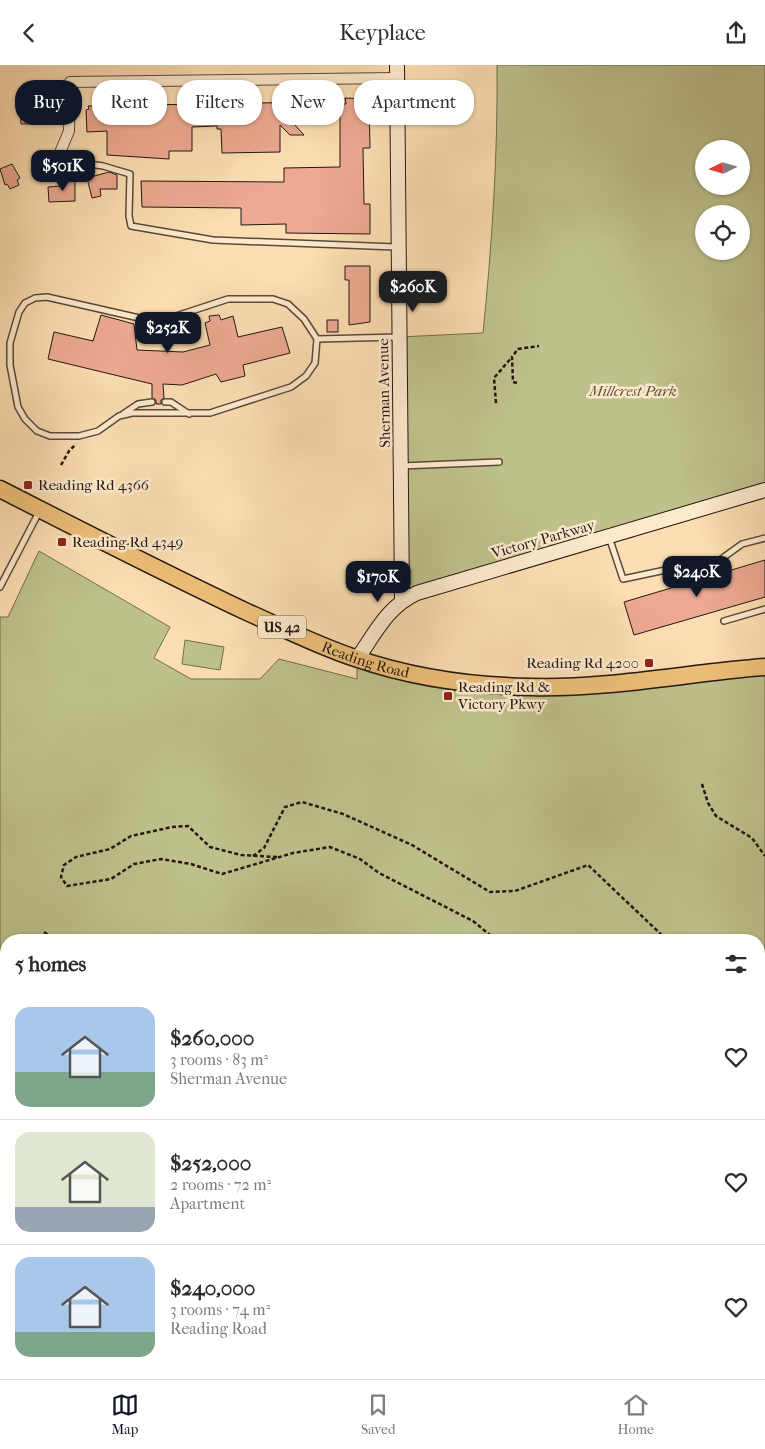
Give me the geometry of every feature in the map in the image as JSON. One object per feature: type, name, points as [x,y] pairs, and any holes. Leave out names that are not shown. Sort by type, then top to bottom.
[{"type":"main road","name":"Reading Road","points":[[0,489],[200,590],[325,647],[357,659],[468,682],[530,687],[621,683],[765,667]]},
{"type":"street","points":[[61,150],[69,131],[70,82],[397,71]]},
{"type":"street","name":"Sherman Avenue","points":[[397,71],[402,600]]},
{"type":"street","name":"Victory Parkway","points":[[357,659],[391,609],[402,600],[432,588],[765,490]]},
{"type":"lane","points":[[61,150],[67,161],[103,166],[130,174],[129,216],[131,227],[214,240],[398,247]]},
{"type":"lane","points":[[119,416],[132,413],[210,413],[291,387],[306,376],[315,363],[317,339],[304,319],[288,304],[273,299],[228,299],[164,320],[148,320],[47,297],[35,298],[24,303],[10,343],[10,365],[18,407],[25,419],[37,431],[50,436],[79,436],[98,431],[119,416],[138,404],[152,402]]},
{"type":"lane","points":[[317,339],[399,337]]},
{"type":"lane","points":[[165,402],[171,403],[189,414]]},
{"type":"lane","points":[[401,466],[499,462]]},
{"type":"lane","points":[[0,587],[41,510]]},
{"type":"lane","points":[[609,536],[623,579],[675,568],[684,572],[696,571],[713,565],[742,544],[765,538]]},
{"type":"lane","points":[[724,621],[765,609]]},
{"type":"path","points":[[496,403],[494,378],[518,349],[540,346]]},
{"type":"path","points":[[512,357],[514,382],[517,383]]},
{"type":"path","points":[[61,465],[69,451],[78,442],[79,436]]},
{"type":"path","points":[[702,784],[708,803],[716,816],[752,838],[765,856]]},
{"type":"path","points":[[253,856],[264,848],[285,807],[302,801],[343,814],[412,845],[490,892],[515,891],[588,865],[661,934]]},
{"type":"path","points":[[277,857],[253,856],[210,847],[188,826],[172,827],[132,836],[110,849],[76,857],[64,865],[61,877],[67,886],[111,879],[134,864],[161,859],[191,864],[222,874],[277,857],[330,847],[360,859],[379,873],[473,921],[489,934]]},
{"type":"green space","name":"Millcrest Park","points":[[497,65],[765,65],[765,490],[402,600],[399,337],[483,333],[494,199]]},
{"type":"green space","points":[[39,551],[170,627],[154,658],[191,679],[260,679],[279,659],[357,679],[357,659],[499,685],[765,667],[765,934],[0,934],[0,617],[8,617]]},
{"type":"green space","points":[[185,640],[224,647],[220,670],[182,664]]},
{"type":"building","points":[[345,98],[354,98],[354,125],[370,125],[370,148],[363,148],[364,204],[370,204],[370,234],[286,233],[286,224],[241,225],[241,208],[142,207],[141,181],[284,182],[284,168],[340,167],[340,125],[344,125],[344,104],[346,104]]},
{"type":"building","points":[[262,103],[272,103],[272,125],[280,125],[280,152],[222,153],[221,129],[217,129],[217,126],[192,127],[192,151],[169,151],[169,159],[107,155],[107,131],[87,132],[86,110],[89,109],[88,106],[92,106],[92,125],[167,125],[167,105],[177,104],[177,125],[262,125]]},
{"type":"building","points":[[280,125],[295,125],[304,135],[290,135]]},
{"type":"building","points":[[12,164],[20,178],[17,180],[19,185],[10,189],[7,184],[5,185],[0,169]]},
{"type":"building","points":[[109,172],[117,175],[117,189],[100,189],[101,196],[92,198],[87,178]]},
{"type":"building","points":[[75,180],[75,201],[49,202],[48,187],[60,186],[60,181]]},
{"type":"building","points":[[345,266],[370,266],[370,322],[349,325],[349,280],[345,280]]},
{"type":"building","points":[[101,315],[134,324],[137,350],[183,352],[210,345],[205,323],[210,321],[209,316],[219,315],[221,320],[233,316],[238,337],[282,327],[290,353],[243,365],[245,376],[221,382],[216,374],[182,385],[163,384],[164,398],[161,400],[161,404],[156,404],[156,400],[152,398],[152,384],[48,359],[54,332],[93,341]]},
{"type":"building","points":[[327,320],[338,320],[338,332],[327,332]]},
{"type":"building","points":[[765,560],[765,597],[634,635],[624,602]]},
{"type":"place","name":"Reading Rd 4366","points":[[28,485]]},
{"type":"place","name":"Reading Rd 4349","points":[[62,542]]},
{"type":"place","name":"Reading Rd 4200","points":[[649,663]]},
{"type":"place","name":"Reading Rd & Victory Pkwy","points":[[448,696]]}]
